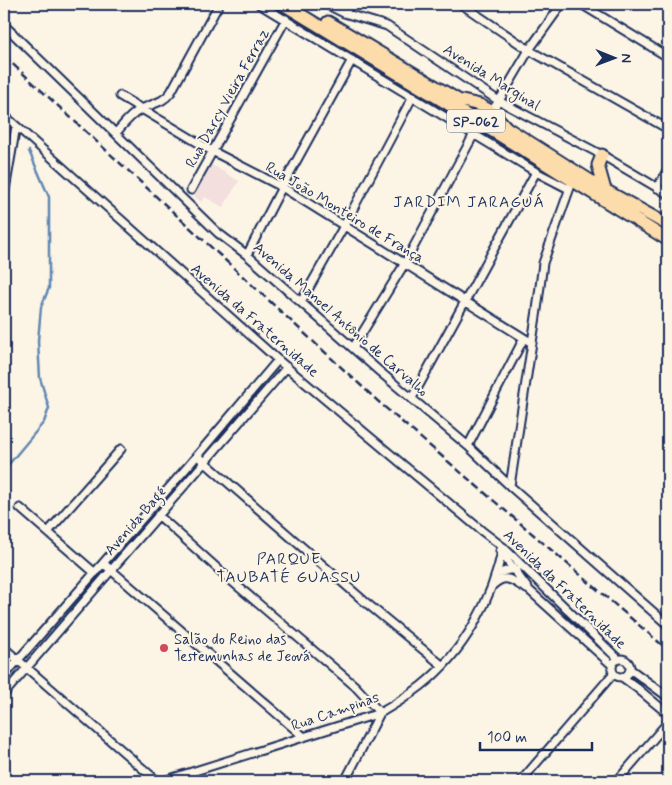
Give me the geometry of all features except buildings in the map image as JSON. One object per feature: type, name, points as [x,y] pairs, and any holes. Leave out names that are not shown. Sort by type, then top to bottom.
[{"type":"main road","name":"SP-062","points":[[283,4],[481,124],[571,185],[668,240]]},
{"type":"main road","name":"SP-062","points":[[297,4],[458,100],[480,105],[491,111],[507,128],[605,190],[668,225]]},
{"type":"main road","points":[[602,155],[598,165],[605,190]]},
{"type":"street","points":[[116,133],[142,108],[165,100],[219,4]]},
{"type":"street","points":[[260,4],[536,172],[571,185],[543,263],[510,486]]},
{"type":"street","name":"Avenida Marginal","points":[[326,4],[344,13],[387,26],[499,101],[602,155],[668,194]]},
{"type":"street","points":[[344,13],[351,4]]},
{"type":"street","points":[[461,4],[529,50],[668,129]]},
{"type":"street","points":[[352,348],[405,263],[474,134],[499,101],[529,50],[562,4]]},
{"type":"street","points":[[582,4],[668,57]]},
{"type":"street","name":"Rua Darcy Vieira Ferraz","points":[[191,190],[286,19]]},
{"type":"street","name":"Avenida Manoel Antônio de Carvalho","points":[[4,25],[218,233],[247,255],[352,348],[468,446],[510,486],[668,625]]},
{"type":"street","points":[[247,255],[352,60]]},
{"type":"street","name":"Rua João Monteiro de França","points":[[120,96],[212,152],[282,187],[532,343]]},
{"type":"street","points":[[301,302],[413,96]]},
{"type":"street","name":"Avenida da Fraternidade","points":[[4,115],[278,360],[493,540],[618,658],[627,661],[630,669],[668,697]]},
{"type":"street","points":[[4,196],[16,126]]},
{"type":"street","points":[[657,188],[668,169]]},
{"type":"street","points":[[412,398],[536,172]]},
{"type":"street","points":[[468,446],[524,338]]},
{"type":"street","name":"Avenida Bagé","points":[[4,676],[197,456],[278,360]]},
{"type":"street","name":"Avenida Bagé","points":[[4,694],[287,366]]},
{"type":"street","points":[[48,532],[121,449]]},
{"type":"street","points":[[197,456],[364,601],[443,666]]},
{"type":"street","points":[[20,508],[95,573]]},
{"type":"street","points":[[158,516],[355,686],[380,713],[345,781]]},
{"type":"street","name":"Avenida da Fraternidade","points":[[503,551],[529,590],[612,665],[613,674]]},
{"type":"street","name":"Rua Campinas","points":[[162,781],[380,713],[421,686],[443,666],[469,634],[492,585],[503,551]]},
{"type":"street","points":[[103,563],[304,737]]},
{"type":"street","points":[[496,574],[514,570],[528,576],[551,595]]},
{"type":"street","points":[[492,585],[500,578],[504,578],[510,579],[529,590]]},
{"type":"street","points":[[4,648],[157,781]]},
{"type":"street","name":"Avenida da Fraternidade","points":[[612,665],[618,658]]},
{"type":"street","points":[[622,677],[627,675],[630,669]]},
{"type":"street","points":[[521,781],[613,674],[622,677],[668,714]]},
{"type":"street","points":[[616,781],[668,722]]},
{"type":"shaded area","points":[[212,165],[239,181],[223,207],[205,197],[201,202],[193,195]]},
{"type":"waterway","points":[[4,470],[44,422],[49,408],[40,378],[38,341],[41,307],[49,288],[49,197],[29,151]]},
{"type":"railway","points":[[4,56],[381,404],[668,650]]},
{"type":"place","name":"Salão do Reino das Testemunhas de Jeová","points":[[164,648]]},
{"type":"district","name":"JARDIM JARAGUÁ","points":[[469,201]]},
{"type":"district","name":"PARQUE TAUBATÉ GUASSU","points":[[289,567]]}]
